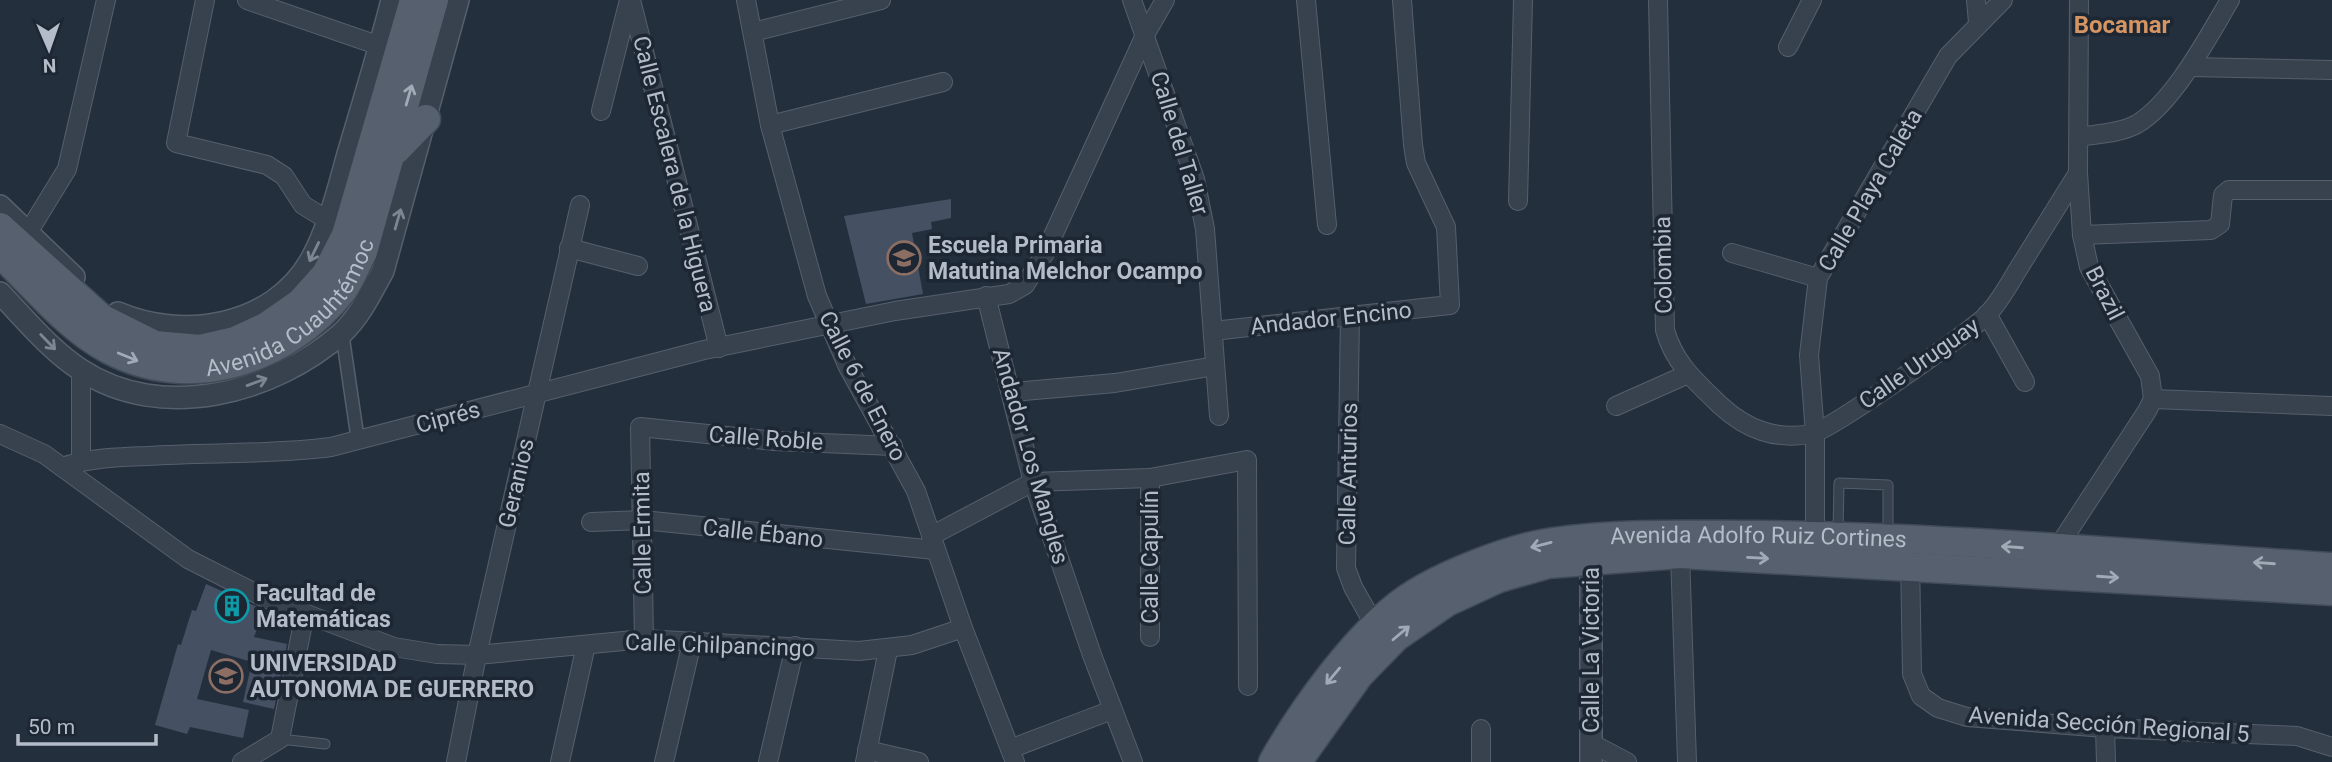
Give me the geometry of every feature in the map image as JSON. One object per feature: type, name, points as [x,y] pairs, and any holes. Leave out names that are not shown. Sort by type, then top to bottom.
[{"type":"main road","name":"Avenida Cuauhtémoc","points":[[0,227],[101,318],[155,345],[200,349],[235,341],[267,327],[300,303],[326,274],[346,235],[414,0]]},
{"type":"main road","name":"Avenida Cuauhtémoc","points":[[0,253],[80,329],[125,357],[159,369],[204,369],[241,362],[277,345],[312,321],[343,289],[363,252],[434,0]]},
{"type":"main road","points":[[391,155],[426,118]]},
{"type":"main road","name":"Avenida Adolfo Ruiz Cortines","points":[[1297,762],[1359,675],[1396,637],[1422,617],[1499,578],[1646,535],[1827,536],[1899,552],[2332,591]]},
{"type":"main road","name":"Avenida Adolfo Ruiz Cortines","points":[[1273,762],[1294,724],[1375,626],[1409,598],[1454,575],[1510,553],[1551,542],[1592,549],[1680,554],[2056,550],[2332,567]]},
{"type":"street","points":[[29,231],[67,169],[106,0]]},
{"type":"street","points":[[205,0],[176,143],[267,165],[284,176],[303,205],[328,221]]},
{"type":"street","points":[[247,0],[380,46]]},
{"type":"street","points":[[0,206],[29,231],[88,292],[112,310],[153,325],[195,328],[229,321],[256,310],[286,289],[310,262],[328,221],[392,0]]},
{"type":"street","points":[[0,293],[56,351],[81,371],[126,391],[170,397],[218,395],[260,382],[303,361],[342,332],[364,307],[383,271],[458,0]]},
{"type":"street","points":[[600,111],[630,0]]},
{"type":"street","name":"Calle Escalera de la Higuera","points":[[630,0],[719,348]]},
{"type":"street","name":"Calle 6 de Enero","points":[[746,0],[770,125],[817,296],[848,367],[916,491],[963,628],[1012,755]]},
{"type":"street","points":[[753,32],[881,0]]},
{"type":"street","name":"Calle del Taller","points":[[1132,0],[1146,33],[1195,179],[1205,229],[1219,416]]},
{"type":"street","points":[[1146,33],[1165,0]]},
{"type":"street","points":[[1306,0],[1327,225]]},
{"type":"street","name":"Andador Encino","points":[[1213,331],[1450,305],[1446,227],[1415,154],[1402,0]]},
{"type":"street","points":[[1518,201],[1522,0]]},
{"type":"street","name":"Colombia","points":[[1658,0],[1664,330],[1671,351],[1688,374],[1735,419],[1757,431],[1781,437],[1815,434]]},
{"type":"street","points":[[1788,47],[1812,0]]},
{"type":"street","points":[[1976,0],[1978,23]]},
{"type":"street","name":"Calle Playa Caleta","points":[[1827,536],[1809,355],[1818,278],[1948,57],[2003,0]]},
{"type":"street","name":"Brazil","points":[[2079,0],[2078,173],[2082,235],[2088,268],[2150,376],[2153,399]]},
{"type":"street","points":[[2079,137],[2136,124],[2153,111],[2190,67],[2230,0]]},
{"type":"street","name":"Ciprés","points":[[62,467],[81,460],[221,452],[291,453],[358,441],[719,348],[828,325],[1009,294],[1025,285],[1045,253],[1146,33]]},
{"type":"street","points":[[2190,67],[2332,70]]},
{"type":"street","points":[[770,125],[943,82]]},
{"type":"street","name":"Calle Uruguay","points":[[1815,434],[1960,338],[1987,314],[2078,173]]},
{"type":"street","points":[[2082,235],[2211,230],[2220,224],[2223,195],[2229,190],[2332,190]]},
{"type":"street","name":"Geranios","points":[[456,762],[477,656],[580,205]]},
{"type":"street","points":[[569,248],[638,266]]},
{"type":"street","points":[[1732,253],[1818,278]]},
{"type":"street","name":"Andador Los Mangles","points":[[986,296],[1013,392],[1033,482],[1092,655],[1133,762]]},
{"type":"street","points":[[1987,314],[2025,382]]},
{"type":"street","name":"Calle Anturios","points":[[1350,316],[1346,568],[1353,587],[1375,626]]},
{"type":"street","points":[[342,332],[358,441]]},
{"type":"street","points":[[1013,392],[1115,383],[1215,366]]},
{"type":"street","points":[[81,371],[81,460]]},
{"type":"street","points":[[1616,406],[1688,374]]},
{"type":"street","points":[[2056,550],[2153,399],[2332,406]]},
{"type":"street","name":"Calle Roble","points":[[640,427],[775,441],[893,446]]},
{"type":"street","name":"Calle Ermita","points":[[640,427],[644,639]]},
{"type":"street","name":"Calle Chilpancingo","points":[[0,434],[44,454],[188,559],[267,599],[394,647],[437,654],[477,656],[644,639],[888,650],[963,628]]},
{"type":"street","points":[[933,543],[1033,482],[1150,478],[1247,460],[1248,685]]},
{"type":"street","name":"Calle Capulín","points":[[1150,478],[1150,637]]},
{"type":"street","name":"Calle Ébano","points":[[591,522],[643,520],[933,543]]},
{"type":"street","name":"Calle La Victoria","points":[[1591,752],[1592,549]]},
{"type":"street","name":"Avenida Sección Regional 5","points":[[1899,552],[1912,674],[1921,696],[1938,708],[1967,717],[2105,728],[2297,736],[2332,747]]},
{"type":"street","points":[[1680,554],[1687,762]]},
{"type":"street","points":[[242,762],[281,739],[305,613]]},
{"type":"street","points":[[664,762],[692,642]]},
{"type":"street","points":[[560,762],[586,645]]},
{"type":"street","points":[[768,762],[795,646]]},
{"type":"street","points":[[888,650],[866,756],[919,762]]},
{"type":"street","points":[[1012,755],[1112,710]]},
{"type":"street","points":[[2105,728],[2106,762]]},
{"type":"street","points":[[1481,729],[1481,762]]},
{"type":"street","points":[[1591,752],[1627,762]]},
{"type":"lane","points":[[1827,536],[1839,484],[1888,485],[1899,552]]},
{"type":"lane","points":[[281,739],[326,744]]},
{"type":"building","name":"Escuela Primaria Matutina Melchor Ocampo","points":[[951,199],[951,218],[931,222],[932,229],[912,233],[923,294],[866,304],[844,216]]},
{"type":"building","points":[[206,584],[264,610],[254,637],[287,644],[274,709],[243,702],[252,662],[211,650],[197,699],[249,710],[243,738],[190,727],[187,734],[155,725],[178,644],[181,645],[192,610],[196,611]]},
{"type":"place","name":"Escuela Primaria Matutina Melchor Ocampo","points":[[904,258]]},
{"type":"place","name":"Facultad de Matemáticas","points":[[232,606]]},
{"type":"place","name":"UNIVERSIDAD AUTONOMA DE GUERRERO","points":[[226,676]]},
{"type":"district","name":"Bocamar","points":[[2122,25]]}]
